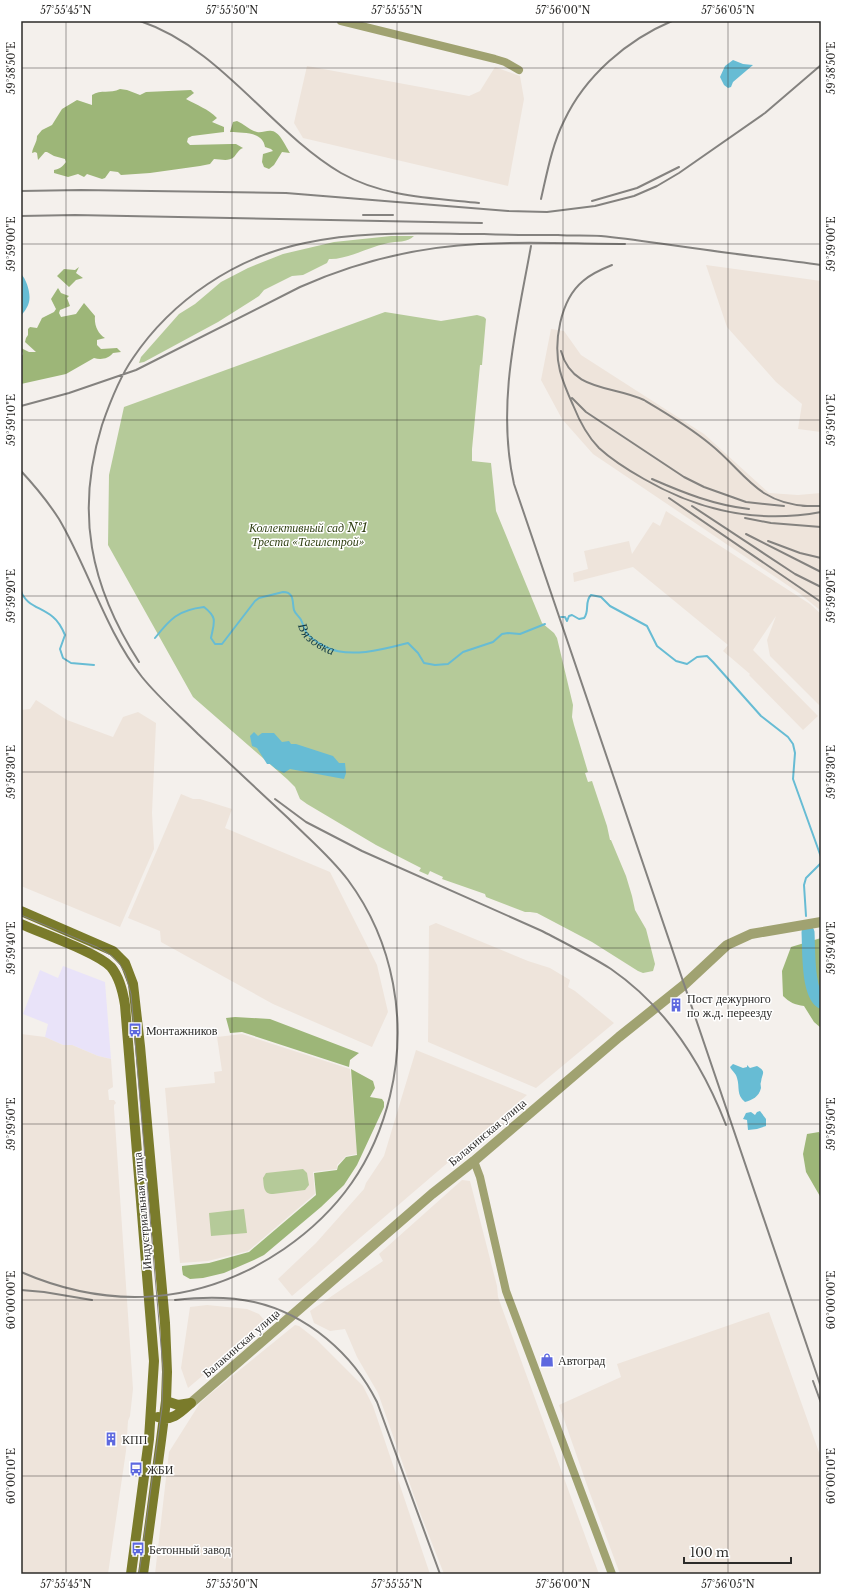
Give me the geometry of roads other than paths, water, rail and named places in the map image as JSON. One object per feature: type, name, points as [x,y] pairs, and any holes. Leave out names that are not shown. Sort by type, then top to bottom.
[{"type":"main road","name":"Индустриальная улица","points":[[21,911],[113,951],[125,963],[132,980],[138,1017],[165,1323],[167,1372],[164,1419],[143,1574]]},
{"type":"main road","name":"Индустриальная улица","points":[[21,924],[89,953],[106,963],[114,972],[123,994],[154,1361],[149,1439],[131,1574]]},
{"type":"main road","points":[[153,1395],[154,1413],[158,1417],[164,1419],[175,1416],[191,1403]]},
{"type":"main road","points":[[166,1401],[178,1405],[191,1403]]},
{"type":"street","points":[[341,21],[480,55],[505,62],[519,70]]},
{"type":"street","name":"Балакинская улица","points":[[191,1403],[432,1194],[474,1161],[619,1037],[684,984],[728,945],[751,934],[821,922]]},
{"type":"street","points":[[474,1161],[480,1177],[506,1291],[612,1574]]},
{"type":"water","points":[[733,60],[743,64],[753,65],[733,82],[731,87],[728,88],[724,85],[720,77],[725,66]]},
{"type":"water","points":[[21,274],[27,283],[29,302],[21,316]]},
{"type":"water","points":[[254,732],[258,736],[262,733],[274,733],[282,742],[289,741],[291,744],[296,744],[333,756],[339,763],[345,763],[346,773],[344,779],[290,769],[284,773],[276,769],[270,764],[267,764],[257,748],[252,746],[250,736]]},
{"type":"water","points":[[733,1064],[743,1068],[747,1067],[747,1065],[750,1068],[757,1066],[763,1071],[760,1091],[753,1099],[745,1102],[740,1097],[738,1081],[735,1073],[730,1067]]},
{"type":"water","points":[[760,1111],[766,1119],[766,1126],[748,1130],[747,1120],[743,1119],[746,1113],[751,1112],[755,1115]]},
{"type":"waterway","name":"Вязовка","points":[[21,591],[26,600],[53,617],[60,625],[65,635],[60,649],[63,658],[71,663],[94,665]]},
{"type":"waterway","name":"Вязовка","points":[[155,638],[175,616],[187,610],[204,607],[211,614],[214,621],[211,638],[215,644],[222,644],[255,601],[259,598],[283,592],[290,594],[293,607],[306,632],[318,643],[326,647],[335,651],[356,653],[378,650],[408,643],[418,653],[424,663],[435,665],[448,664],[463,652],[493,642],[502,634],[520,634],[545,624]]},
{"type":"waterway","points":[[561,617],[565,617],[567,621],[569,616],[572,615],[579,619],[584,618],[591,595],[601,597],[610,606],[647,626],[657,646],[676,661],[687,664],[697,657],[707,656],[761,716],[788,737],[793,744],[795,753],[793,779],[821,857]]},
{"type":"waterway","points":[[806,916],[804,885],[806,878],[821,863]]},
{"type":"waterway","name":"Вязовка","points":[[808,932],[811,980],[816,997],[821,1002]]},
{"type":"tram line","points":[[21,915],[97,947],[112,956],[119,963],[125,973],[131,994],[163,1369],[162,1408],[139,1574]]},
{"type":"railway","points":[[140,21],[169,34],[196,50],[244,91],[315,156],[341,173],[357,181],[390,192],[425,198],[479,203]]},
{"type":"railway","points":[[541,199],[556,140],[564,121],[583,89],[609,61],[624,49],[639,38],[672,21]]},
{"type":"railway","points":[[21,191],[81,190],[286,193],[508,211],[547,212],[595,206],[634,196],[657,186],[679,173],[765,113],[821,65]]},
{"type":"railway","points":[[592,201],[637,188],[679,167]]},
{"type":"railway","points":[[21,216],[75,215],[482,223]]},
{"type":"railway","points":[[363,215],[393,215]]},
{"type":"railway","points":[[139,662],[122,634],[109,605],[99,577],[92,548],[89,518],[90,488],[94,457],[102,425],[112,399],[123,374],[133,358],[149,337],[186,300],[231,270],[254,259],[305,243],[349,236],[417,233],[601,236],[821,265]]},
{"type":"railway","points":[[21,406],[69,393],[136,370],[300,287],[365,263],[433,248],[479,244],[625,244]]},
{"type":"railway","points":[[531,246],[510,365],[507,424],[509,454],[514,484],[821,1387]]},
{"type":"railway","points":[[612,265],[590,276],[575,289],[564,310],[560,323],[557,348],[560,371],[569,397],[587,433],[599,448],[615,461],[644,479],[665,490],[707,507],[751,515],[774,516],[821,512]]},
{"type":"railway","points":[[561,351],[566,364],[574,374],[584,381],[644,400],[678,420],[702,438],[752,484],[763,492],[775,499],[790,504],[807,506]]},
{"type":"railway","points":[[572,398],[586,412],[684,477],[704,487],[746,502],[784,506]]},
{"type":"railway","points":[[21,471],[41,494],[59,519],[70,539],[107,620],[129,659],[142,677],[198,734],[334,863],[348,880],[364,904],[386,956],[393,984],[397,1011],[398,1040],[390,1096],[383,1120],[364,1163],[352,1183],[322,1218],[284,1249],[253,1268],[221,1282],[188,1291],[156,1296],[122,1297],[89,1293],[55,1285],[21,1272]]},
{"type":"railway","points":[[652,479],[699,498],[724,505],[749,509]]},
{"type":"railway","points":[[669,498],[821,602]]},
{"type":"railway","points":[[692,506],[795,574],[821,587]]},
{"type":"railway","points":[[802,506],[821,506]]},
{"type":"railway","points":[[745,518],[771,523],[821,527]]},
{"type":"railway","points":[[746,534],[821,572]]},
{"type":"railway","points":[[768,541],[800,553],[821,558]]},
{"type":"railway","points":[[275,799],[306,822],[362,851],[542,931],[611,969],[631,984],[649,1001],[680,1038],[694,1058],[706,1080],[726,1125]]},
{"type":"railway","points":[[21,1290],[44,1292],[92,1300]]},
{"type":"railway","points":[[175,1300],[224,1298],[244,1300],[274,1308],[310,1326],[342,1352],[367,1384],[377,1402],[440,1574]]},
{"type":"railway","points":[[813,1381],[821,1403]]},
{"type":"place","name":"Пост дежурного по ж.д. переезду","points":[[676,1005]]},
{"type":"place","name":"Монтажников","points":[[135,1030]]},
{"type":"place","name":"Автоград","points":[[547,1360]]},
{"type":"place","name":"КПП","points":[[111,1439]]},
{"type":"place","name":"ЖБИ","points":[[136,1469]]},
{"type":"place","name":"Бетонный завод","points":[[138,1549]]},
{"type":"park label","name":"Коллективный сад №1 Треста «Тагилстрой»","points":[[308,534]]}]
